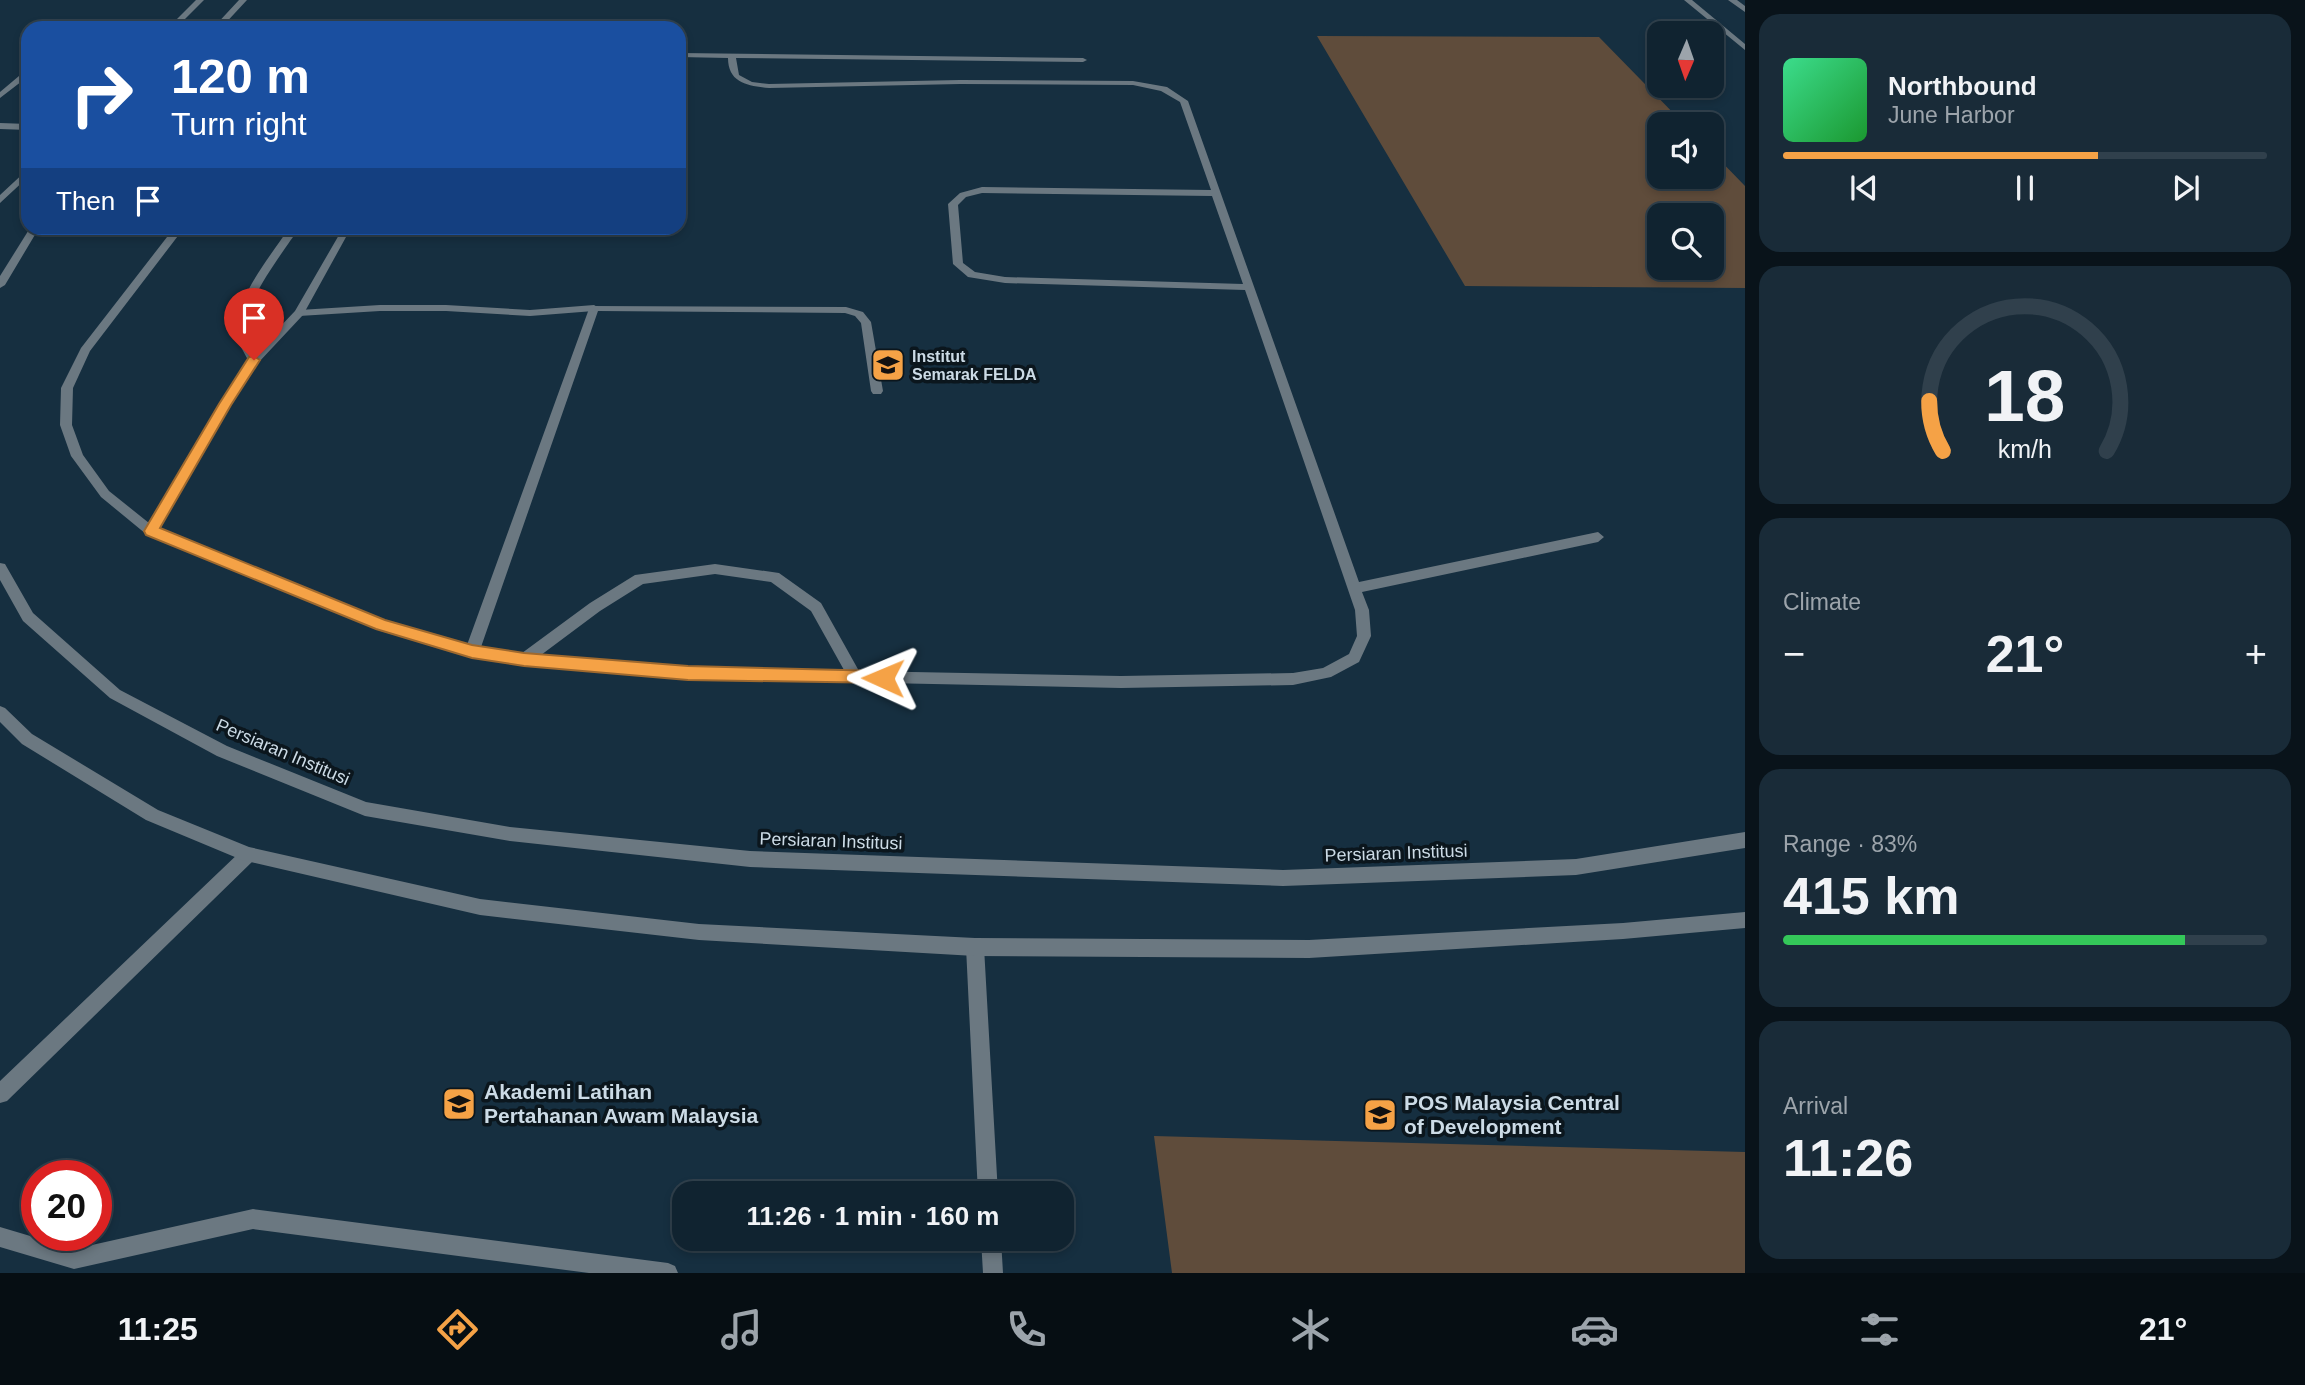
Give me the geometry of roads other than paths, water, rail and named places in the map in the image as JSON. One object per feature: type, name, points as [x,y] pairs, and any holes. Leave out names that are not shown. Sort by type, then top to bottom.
[{"type":"street","points":[[179,21],[200,0]]},
{"type":"street","points":[[223,21],[243,0]]},
{"type":"street","points":[[1688,0],[1745,48]]},
{"type":"street","points":[[1732,0],[1745,10]]},
{"type":"street","points":[[686,55],[1083,60]]},
{"type":"street","points":[[174,235],[85,350],[67,388],[66,425],[77,456],[105,494],[151,531],[381,625],[472,652],[688,673],[1121,682],[1293,679],[1326,673],[1354,657],[1364,636],[1362,610],[1184,101],[1164,89],[1133,83],[960,82],[769,86],[750,84],[736,76],[732,55]]},
{"type":"street","points":[[0,96],[21,79]]},
{"type":"street","points":[[0,126],[21,127]]},
{"type":"street","points":[[0,200],[21,179]]},
{"type":"street","points":[[1216,193],[982,190],[963,194],[953,204],[958,264],[972,275],[1005,281],[1250,287]]},
{"type":"street","points":[[0,285],[30,235]]},
{"type":"street","points":[[254,360],[240,338],[241,323],[248,303],[290,235]]},
{"type":"street","points":[[151,531],[225,404],[254,360],[299,313],[343,235]]},
{"type":"street","points":[[299,313],[380,308],[446,308],[530,313],[594,308],[846,310],[859,314],[866,322],[877,391]]},
{"type":"street","points":[[472,652],[594,308]]},
{"type":"street","points":[[1354,588],[1598,537]]},
{"type":"street","name":"Persiaran Institusi","points":[[0,568],[28,617],[115,694],[222,751],[365,808],[510,834],[750,859],[1283,878],[1576,867],[1745,840]]},
{"type":"street","points":[[524,659],[595,607],[640,579],[715,569],[774,577],[816,607],[856,678]]},
{"type":"street","points":[[0,712],[27,739],[152,815],[248,855],[480,907],[699,932],[975,947],[1309,949],[1623,932],[1745,920]]},
{"type":"street","points":[[0,1094],[248,855]]},
{"type":"street","points":[[975,947],[987,1181]]},
{"type":"street","points":[[0,1237],[74,1259],[253,1219],[668,1273]]},
{"type":"street","points":[[992,1251],[993,1273]]},
{"type":"place","name":"Institut Semarak FELDA","points":[[888,365]]},
{"type":"place","name":"Akademi Latihan Pertahanan Awam Malaysia","points":[[459,1104]]},
{"type":"place","name":"POS Malaysia Central of Development","points":[[1380,1115]]}]
